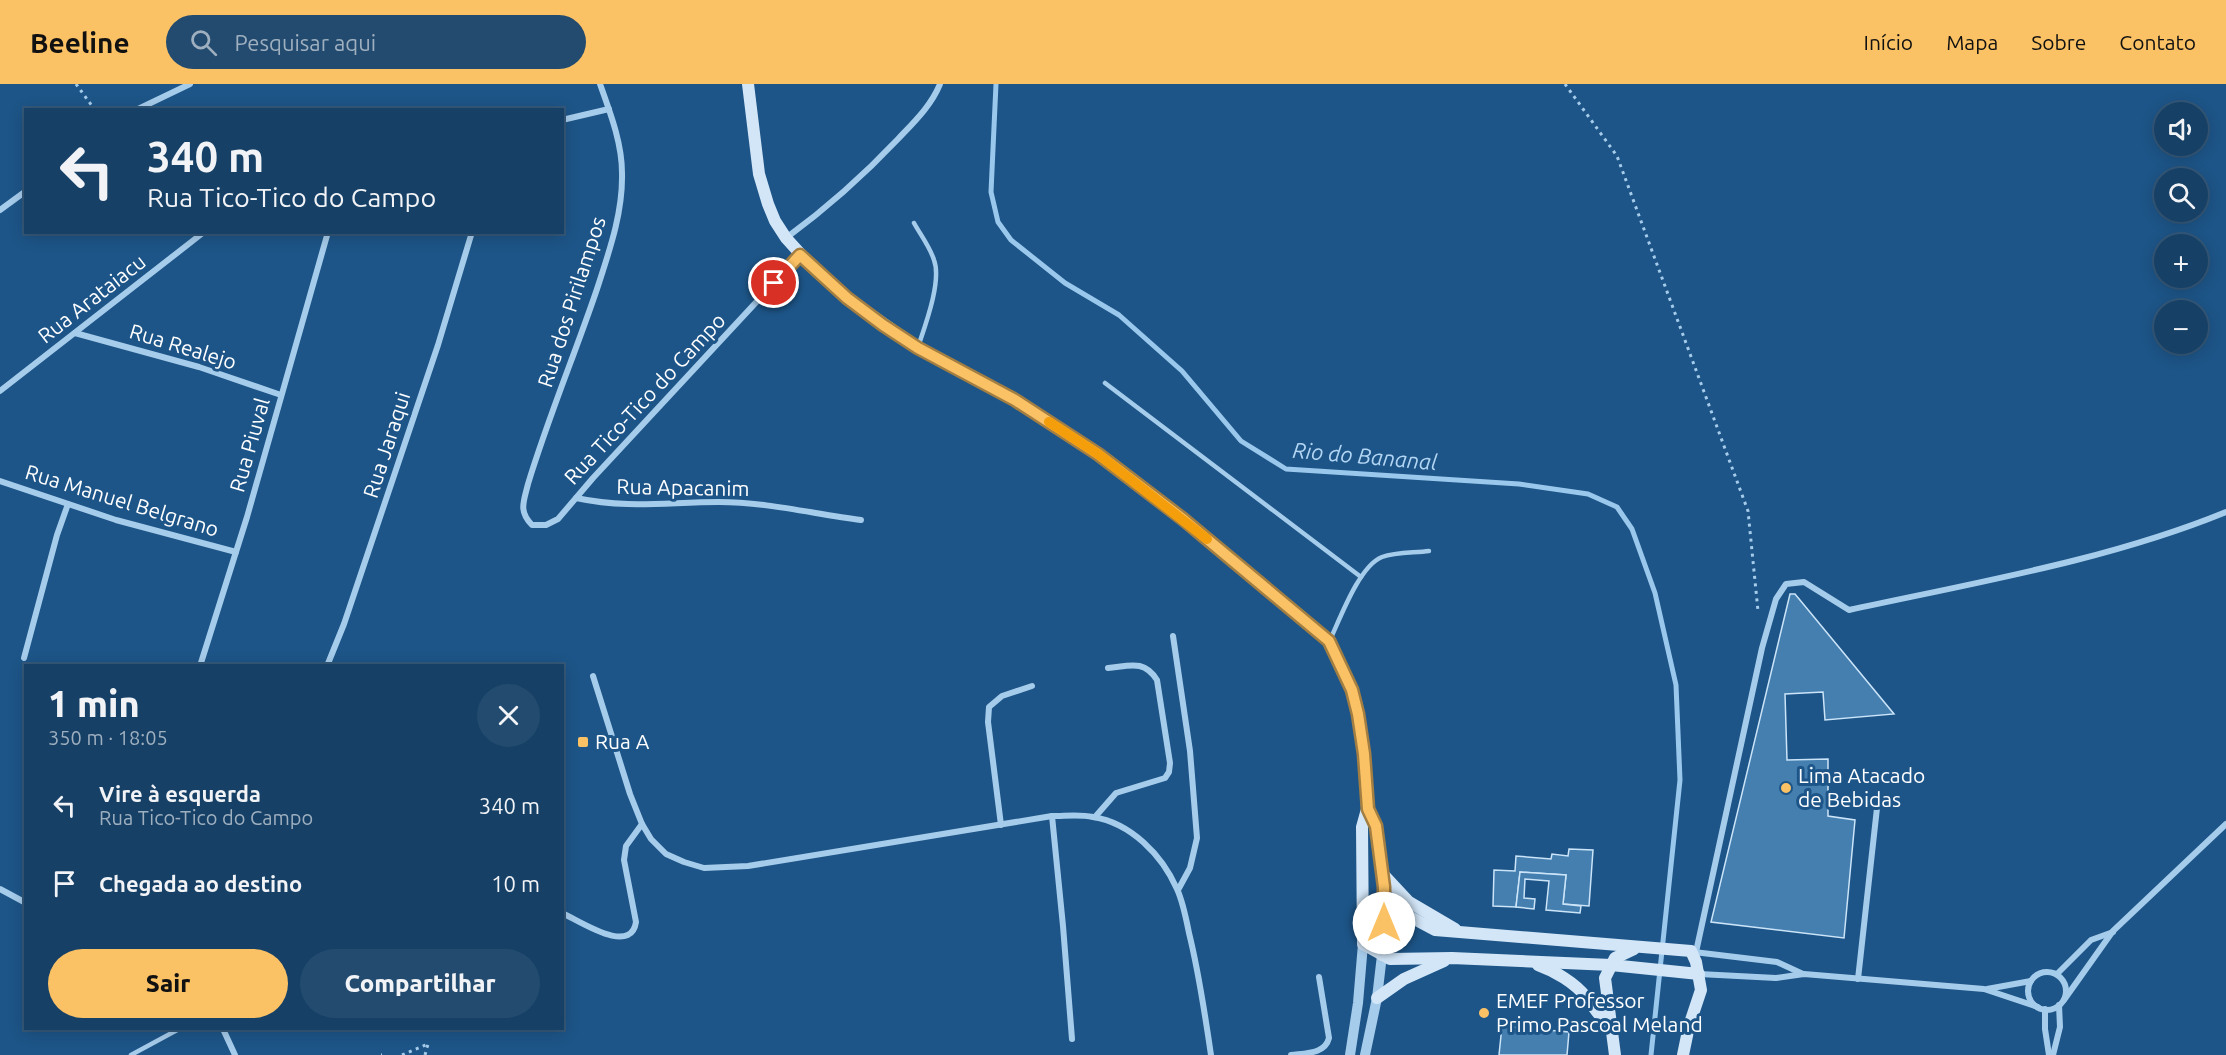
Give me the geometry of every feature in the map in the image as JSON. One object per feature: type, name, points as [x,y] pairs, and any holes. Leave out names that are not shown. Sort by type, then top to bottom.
[{"type":"main road","points":[[748,84],[759,174],[775,221],[800,255],[847,298],[918,348],[1015,400],[1098,454],[1183,519],[1329,641],[1352,690],[1358,714],[1368,809],[1376,826],[1382,873],[1384,903],[1382,955]]},
{"type":"main road","points":[[1368,809],[1362,827],[1363,944],[1390,959],[1452,958],[1611,965],[1699,974]]},
{"type":"main road","points":[[1382,873],[1409,902],[1458,931]]},
{"type":"main road","points":[[1364,903],[1384,903],[1435,930],[1691,951],[1699,974],[1701,990],[1689,1026],[1683,1055]]},
{"type":"main road","points":[[1615,1055],[1605,978],[1615,958],[1645,947]]},
{"type":"main road","points":[[1377,998],[1404,979],[1452,958]]},
{"type":"main road","points":[[1525,962],[1542,967],[1573,984],[1586,996],[1600,1017],[1612,1026]]},
{"type":"street","points":[[140,108],[190,84]]},
{"type":"street","name":"Rua dos Pirilampos","points":[[532,525],[524,517],[522,505],[587,320],[619,211],[622,171],[616,132],[600,84]]},
{"type":"street","points":[[786,238],[828,206],[867,171],[926,108],[940,84]]},
{"type":"street","points":[[564,120],[609,109]]},
{"type":"street","points":[[0,210],[24,192]]},
{"type":"street","name":"Rua Arataiacu","points":[[0,391],[201,234]]},
{"type":"street","name":"Rua Piuval","points":[[201,664],[236,552],[327,234]]},
{"type":"street","name":"Rua Jaraqui","points":[[328,664],[380,520],[438,345],[471,234]]},
{"type":"street","name":"Rua Tico-Tico do Campo","points":[[532,525],[546,525],[558,519],[800,255]]},
{"type":"street","name":"Rua Realejo","points":[[75,333],[199,367],[281,395]]},
{"type":"street","name":"Rua Manuel Belgrano","points":[[0,481],[150,530],[236,552]]},
{"type":"street","name":"Rua Apacanim","points":[[576,498],[633,506],[720,502],[861,520]]},
{"type":"street","points":[[24,658],[57,535],[68,504]]},
{"type":"street","points":[[1804,974],[1777,962],[1691,951],[1762,648],[1776,599],[1786,584],[1804,582],[1849,610],[2096,555],[2182,530],[2226,512]]},
{"type":"street","points":[[1173,636],[1190,751],[1197,838],[1192,862],[1178,890]]},
{"type":"street","points":[[1095,817],[1116,793],[1165,778],[1169,772],[1170,763],[1156,680],[1150,670],[1143,665],[1108,668]]},
{"type":"street","points":[[592,676],[642,824],[651,840],[666,854],[684,862],[704,867],[724,868],[1052,816],[1095,817],[1124,828],[1141,839],[1166,868],[1178,890],[1192,946],[1211,1055]]},
{"type":"street","points":[[1001,825],[988,722],[989,707],[1002,696],[1032,686]]},
{"type":"street","points":[[1858,979],[1877,808]]},
{"type":"street","points":[[1052,816],[1072,1039]]},
{"type":"street","points":[[564,914],[608,935],[623,938],[635,930],[636,922],[624,860],[626,846],[642,824]]},
{"type":"street","points":[[1699,974],[1776,978],[1804,974],[1984,989],[2042,1008],[2061,1003],[2114,931],[2226,824]]},
{"type":"street","points":[[0,889],[24,902]]},
{"type":"street","points":[[2056,974],[2091,940],[2114,931]]},
{"type":"street","points":[[1350,1055],[1358,1003],[1363,944]]},
{"type":"street","points":[[1365,1055],[1377,998],[1382,955]]},
{"type":"street","points":[[2045,972],[2056,974],[2066,988],[2061,1003],[2060,1027],[2051,1055],[2042,1008],[2030,998],[2029,987],[2031,981],[2040,973],[2045,972]]},
{"type":"street","points":[[1291,1055],[1322,1050],[1327,1045],[1329,1038],[1319,977]]},
{"type":"street","points":[[1984,989],[2031,981]]},
{"type":"street","points":[[224,1030],[235,1055]]},
{"type":"lane","points":[[914,223],[934,259],[936,269],[931,300],[918,348]]},
{"type":"lane","points":[[1106,383],[1361,577]]},
{"type":"lane","points":[[1329,641],[1361,577],[1370,565],[1382,557],[1429,551]]},
{"type":"lane","points":[[131,1055],[177,1030]]},
{"type":"path","points":[[75,84],[93,108]]},
{"type":"path","points":[[1565,84],[1617,156],[1732,466],[1748,511],[1759,614]]},
{"type":"path","points":[[402,1055],[428,1044],[425,1055]]},
{"type":"building","name":"Lima Atacado de Bebidas","points":[[1790,594],[1795,594],[1894,714],[1825,720],[1823,692],[1785,694],[1787,760],[1828,759],[1828,816],[1855,820],[1844,938],[1711,922]]},
{"type":"building","points":[[1569,849],[1593,850],[1589,906],[1563,904],[1566,875],[1520,872],[1516,907],[1493,906],[1494,870],[1515,871],[1516,856],[1551,859],[1552,854],[1568,856]]},
{"type":"building","points":[[1520,872],[1566,875],[1563,904],[1581,906],[1580,913],[1546,910],[1549,881],[1525,879],[1524,898],[1535,899],[1534,909],[1516,907]]},
{"type":"building","points":[[1502,1026],[1569,1032],[1567,1055],[1499,1055]]},
{"type":"waterway","name":"Rio do Bananal","points":[[996,84],[991,192],[998,222],[1011,240],[1065,283],[1119,315],[1182,371],[1241,441],[1286,469],[1519,484],[1588,494],[1617,507],[1632,529],[1655,593],[1676,685],[1680,780],[1651,1055]]},
{"type":"slow traffic","points":[[1049,422],[1098,454],[1207,539]]},
{"type":"place","name":"Rua A","points":[[583,742]]},
{"type":"place","name":"Lima Atacado de Bebidas","points":[[1786,788]]},
{"type":"place","name":"EMEF Professor Primo Pascoal Meland","points":[[1484,1013]]},
{"type":"route","points":[[774,283],[800,255],[847,298],[883,325],[953,368],[1015,400],[1098,454],[1183,519],[1329,641],[1352,690],[1358,714],[1368,809],[1376,826],[1384,887],[1384,923]]}]
